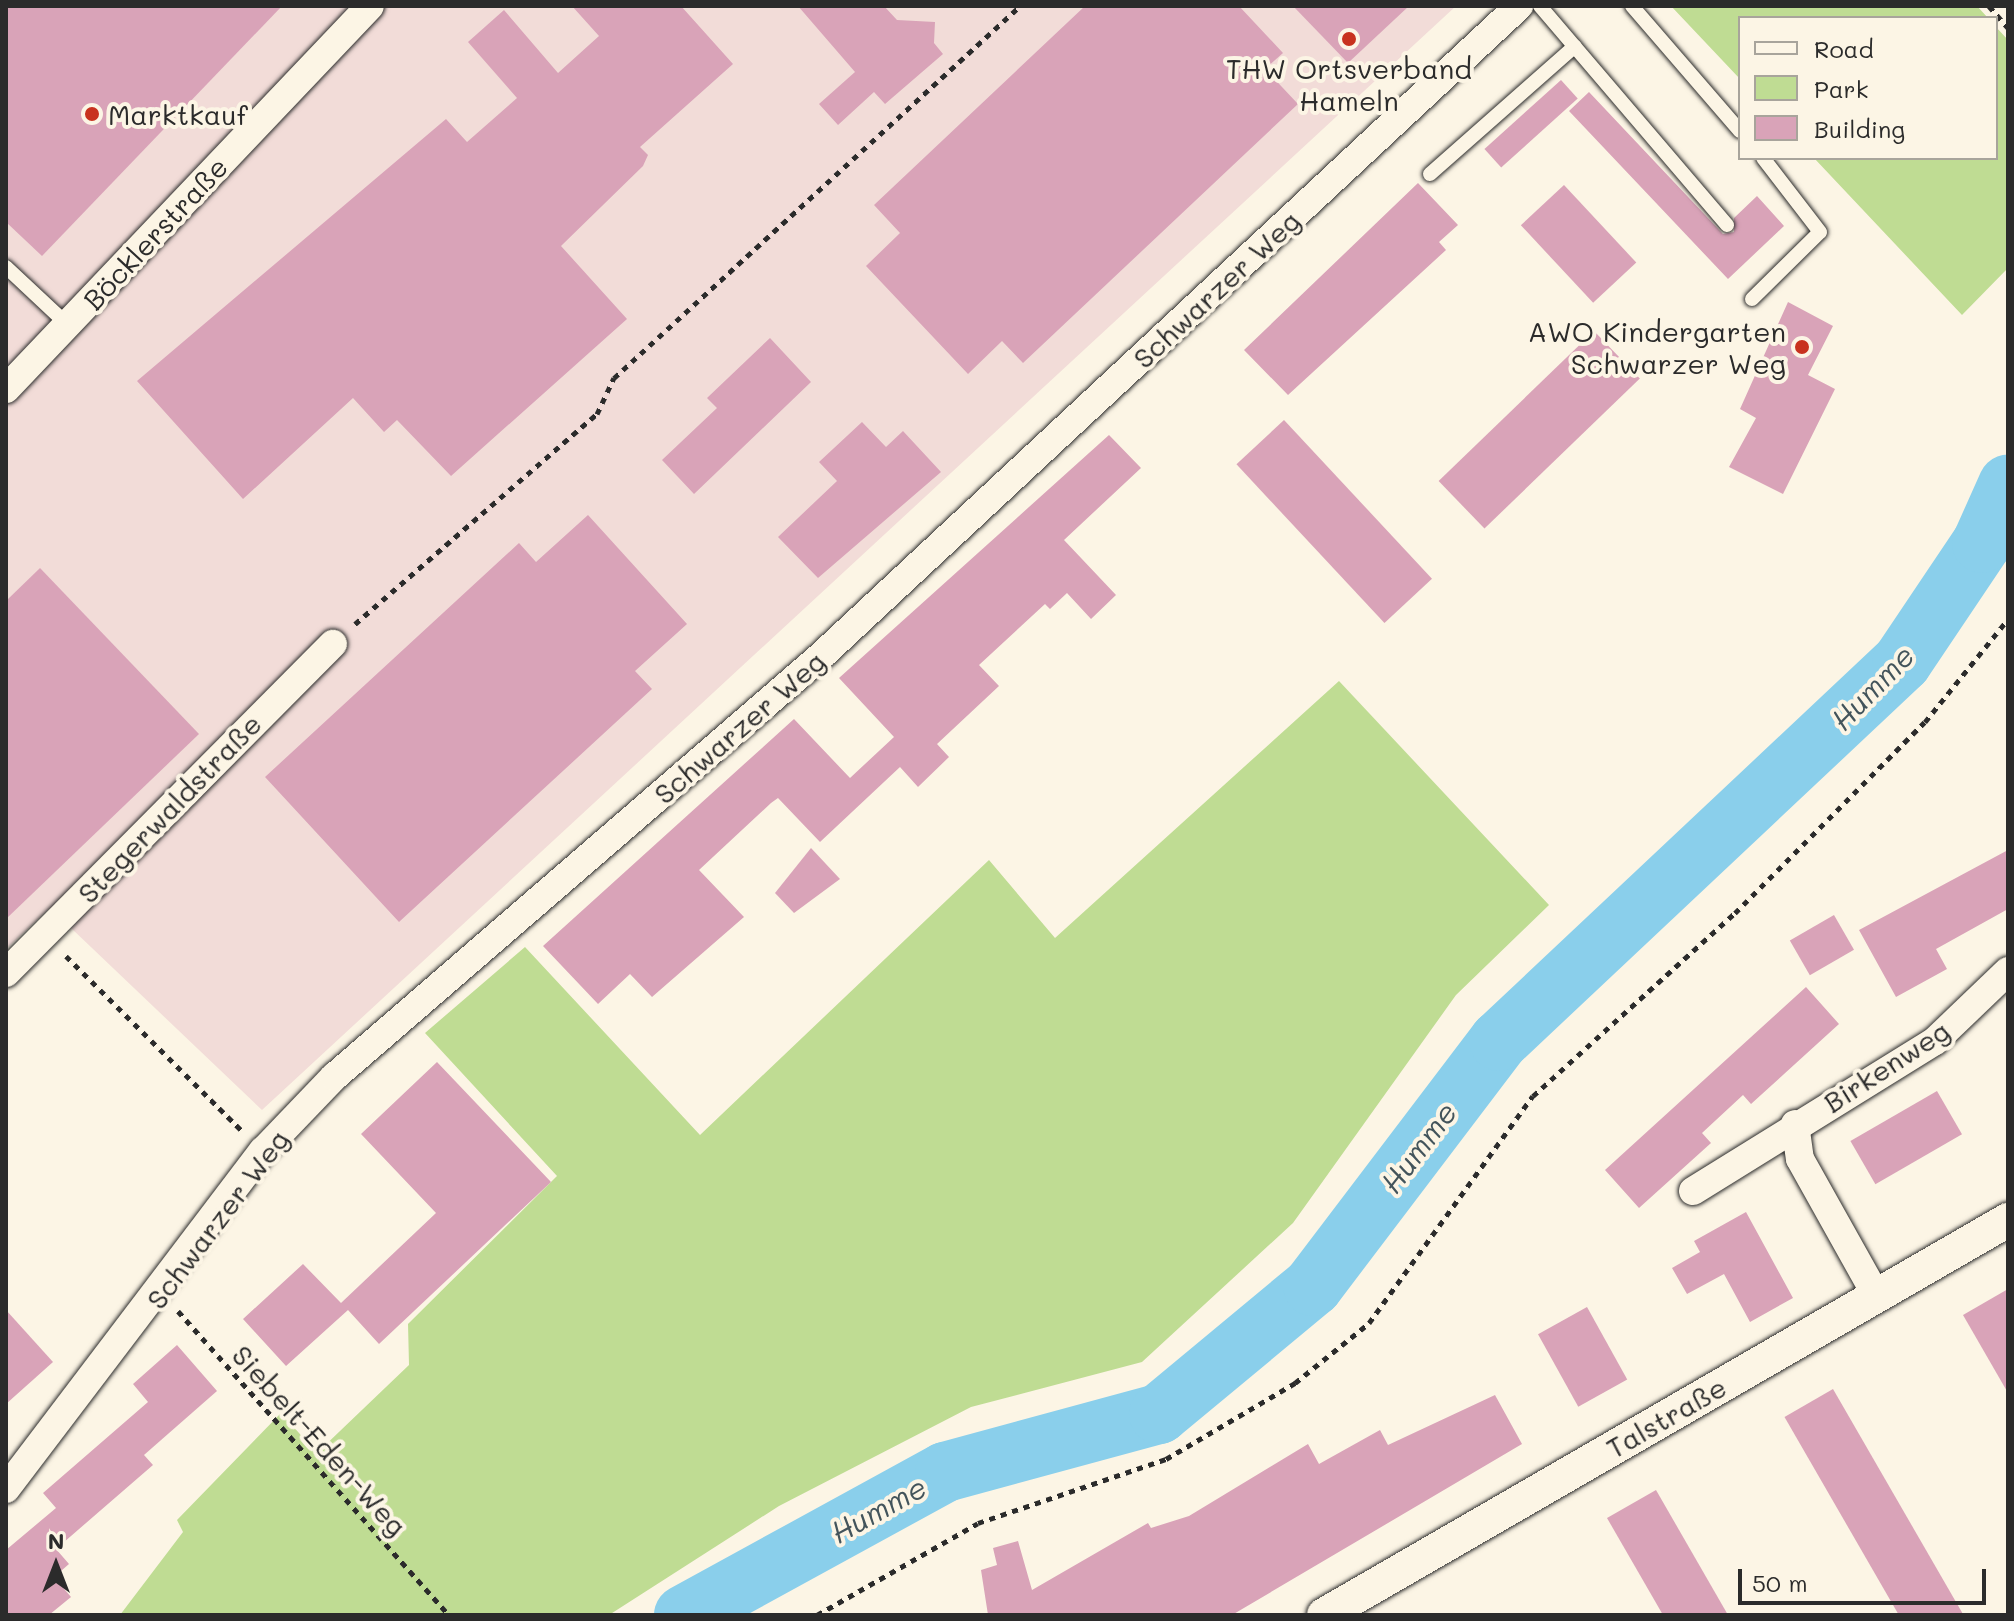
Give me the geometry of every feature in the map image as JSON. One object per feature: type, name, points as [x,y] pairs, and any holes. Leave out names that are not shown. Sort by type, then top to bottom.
[{"type":"street","name":"Böcklerstraße","points":[[6,389],[370,6]]},
{"type":"street","name":"Schwarzer Weg","points":[[6,1489],[161,1292],[263,1151],[334,1077],[821,656],[1519,6]]},
{"type":"street","name":"Stegerwaldstraße","points":[[6,973],[333,644]]},
{"type":"street","name":"Birkenweg","points":[[1693,1191],[1795,1124],[1935,1041],[2008,971]]},
{"type":"street","name":"Birkenweg","points":[[1795,1124],[1800,1159],[1876,1295]]},
{"type":"street","name":"Talstraße","points":[[1324,1615],[2008,1220]]},
{"type":"lane","points":[[1540,6],[1727,225]]},
{"type":"lane","points":[[1632,6],[1738,129]]},
{"type":"lane","points":[[1430,174],[1575,46]]},
{"type":"lane","points":[[1752,299],[1820,232],[1765,160]]},
{"type":"lane","points":[[6,267],[68,325]]},
{"type":"path","points":[[333,644],[597,414],[614,378],[1020,6]]},
{"type":"path","points":[[817,1615],[978,1523],[1166,1459],[1295,1383],[1369,1323],[1533,1096],[1735,913],[1892,756],[2008,619]]},
{"type":"path","points":[[45,935],[263,1151]]},
{"type":"path","name":"Siebelt-Eden-Weg","points":[[161,1292],[449,1615]]},
{"type":"shaded area","points":[[6,6],[1456,6],[262,1110],[50,908],[6,949]]},
{"type":"green space","points":[[1671,6],[1977,6],[1986,16],[1738,16],[1738,77]]},
{"type":"green space","points":[[1998,29],[2008,40],[2008,268],[1962,315],[1816,160],[1998,160]]},
{"type":"green space","points":[[1339,681],[1549,905],[1456,995],[1293,1223],[1142,1362],[971,1407],[779,1506],[609,1615],[120,1615],[183,1532],[177,1520],[281,1413],[317,1453],[409,1365],[408,1324],[557,1176],[425,1033],[525,947],[700,1135],[989,860],[1055,938]]},
{"type":"building","name":"Marktkauf","points":[[6,6],[282,6],[42,256],[6,222]]},
{"type":"building","points":[[572,6],[681,6],[733,64],[640,147],[648,155],[643,166],[561,246],[627,319],[451,476],[397,420],[384,432],[353,398],[243,499],[137,381],[446,119],[467,142],[517,98],[468,42],[504,10],[558,73],[599,36]]},
{"type":"building","points":[[798,6],[884,6],[897,20],[935,22],[934,43],[943,54],[885,104],[874,92],[838,125],[819,104],[855,72]]},
{"type":"building","points":[[1085,6],[1239,6],[1283,53],[1265,69],[1298,104],[1023,363],[1002,341],[968,374],[866,266],[900,233],[874,205]]},
{"type":"building","name":"THW Ortsverband Hameln","points":[[1293,6],[1409,6],[1348,63]]},
{"type":"building","points":[[1561,80],[1578,99],[1501,167],[1484,149]]},
{"type":"building","points":[[1589,92],[1723,234],[1734,232],[1734,218],[1757,196],[1784,226],[1728,279],[1569,111]]},
{"type":"building","points":[[1418,183],[1458,225],[1439,242],[1446,250],[1288,395],[1244,350]]},
{"type":"building","points":[[1564,185],[1636,263],[1593,303],[1521,225]]},
{"type":"building","points":[[1788,302],[1833,326],[1808,375],[1835,389],[1783,494],[1729,467],[1756,418],[1740,409]]},
{"type":"building","points":[[1594,331],[1640,378],[1484,529],[1439,481]]},
{"type":"building","points":[[770,338],[811,382],[694,494],[662,460],[717,408],[707,398]]},
{"type":"building","points":[[1284,420],[1432,579],[1384,623],[1236,464]]},
{"type":"building","points":[[862,422],[886,447],[903,431],[941,472],[818,578],[778,537],[837,481],[819,462]]},
{"type":"building","points":[[1109,435],[1141,468],[1064,540],[1116,595],[1091,619],[1067,593],[1050,609],[1045,604],[979,665],[999,686],[937,744],[949,757],[918,787],[900,767],[820,842],[778,798],[771,803],[699,870],[744,917],[652,997],[630,974],[598,1004],[543,946],[794,719],[850,778],[894,737],[839,678]]},
{"type":"building","points":[[588,515],[687,624],[635,671],[652,689],[399,922],[265,777],[519,543],[536,562]]},
{"type":"building","points":[[40,568],[199,734],[6,919],[6,601]]},
{"type":"building","points":[[811,848],[840,879],[794,913],[775,893]]},
{"type":"building","points":[[2008,850],[2008,909],[1936,949],[1947,969],[1896,997],[1859,930]]},
{"type":"building","points":[[1834,915],[1854,950],[1810,975],[1790,940]]},
{"type":"building","points":[[1806,987],[1839,1024],[1751,1104],[1743,1095],[1702,1133],[1711,1143],[1639,1208],[1605,1170]]},
{"type":"building","points":[[437,1062],[551,1182],[379,1344],[348,1310],[286,1366],[243,1319],[303,1264],[341,1303],[436,1213],[361,1134]]},
{"type":"building","points":[[1937,1091],[1962,1134],[1875,1184],[1850,1141]]},
{"type":"building","points":[[1746,1212],[1793,1298],[1750,1322],[1724,1274],[1687,1294],[1672,1268],[1700,1252],[1694,1241]]},
{"type":"building","points":[[2008,1289],[2008,1393],[1963,1315]]},
{"type":"building","points":[[1587,1307],[1627,1380],[1578,1407],[1538,1334]]},
{"type":"building","points":[[6,1310],[53,1362],[6,1404]]},
{"type":"building","points":[[177,1345],[217,1391],[144,1455],[153,1465],[56,1549],[69,1564],[54,1577],[71,1597],[49,1615],[6,1615],[6,1550],[56,1508],[43,1493],[148,1402],[133,1384]]},
{"type":"building","points":[[1833,1389],[1963,1615],[1899,1615],[1785,1417]]},
{"type":"building","points":[[1495,1395],[1522,1444],[1232,1615],[988,1615],[981,1570],[997,1565],[993,1548],[1018,1541],[1032,1590],[1148,1523],[1151,1528],[1189,1516],[1308,1444],[1319,1464],[1380,1430],[1388,1445]]},
{"type":"building","points":[[1656,1490],[1728,1615],[1663,1615],[1607,1518]]},
{"type":"waterway","name":"Humme","points":[[684,1615],[945,1472],[1159,1414],[1313,1286],[1499,1041],[1902,662],[1982,543],[2008,485]]},
{"type":"place","name":"THW Ortsverband Hameln","points":[[1349,39]]},
{"type":"place","name":"Marktkauf","points":[[92,114]]},
{"type":"place","name":"AWO Kindergarten Schwarzer Weg","points":[[1802,347]]}]
